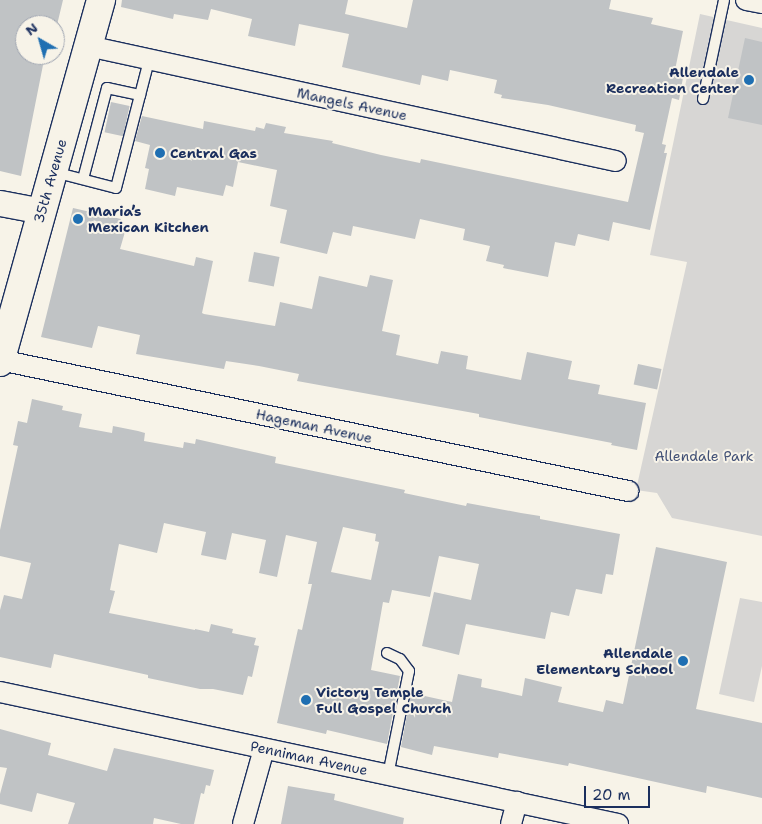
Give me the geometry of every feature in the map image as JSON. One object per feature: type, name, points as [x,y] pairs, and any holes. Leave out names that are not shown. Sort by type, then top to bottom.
[{"type":"main road","name":"35th Avenue","points":[[0,361],[101,0]]},
{"type":"street","points":[[746,0],[762,3]]},
{"type":"street","name":"Mangels Avenue","points":[[88,46],[616,161]]},
{"type":"street","points":[[0,203],[42,211]]},
{"type":"street","name":"Hageman Avenue","points":[[0,361],[628,491]]},
{"type":"street","name":"Penniman Avenue","points":[[0,692],[618,824]]},
{"type":"street","points":[[243,824],[264,749]]},
{"type":"street","points":[[511,824],[517,802]]},
{"type":"lane","points":[[703,99],[724,0]]},
{"type":"lane","points":[[53,172],[116,188],[148,60]]},
{"type":"lane","points":[[83,179],[107,88],[140,95]]},
{"type":"lane","points":[[387,653],[400,658],[409,671],[388,775]]},
{"type":"green space","name":"Allendale Park","points":[[700,14],[762,28],[762,536],[672,518],[657,493],[636,490],[687,262],[650,255]]},
{"type":"green space","points":[[740,598],[762,602],[762,666],[754,702],[719,694]]},
{"type":"building","points":[[0,0],[63,0],[59,15],[15,15],[15,65],[43,65],[21,176],[0,171]]},
{"type":"building","points":[[122,0],[348,0],[345,14],[407,28],[413,0],[611,0],[609,9],[653,18],[651,24],[683,31],[675,70],[684,72],[679,100],[672,98],[662,144],[666,145],[664,153],[667,153],[650,230],[613,222],[609,241],[578,234],[575,246],[555,242],[548,277],[503,268],[504,265],[486,261],[490,246],[463,240],[465,229],[420,219],[415,239],[353,226],[351,236],[333,232],[327,254],[280,243],[287,210],[270,206],[277,170],[238,162],[233,187],[226,185],[223,196],[177,187],[175,196],[145,189],[149,169],[145,168],[150,145],[135,141],[142,116],[203,129],[204,121],[255,131],[256,127],[264,129],[266,123],[286,127],[284,133],[333,141],[332,143],[381,155],[420,163],[421,159],[628,202],[644,133],[635,131],[636,125],[548,105],[501,98],[502,95],[494,93],[497,80],[450,70],[448,81],[422,75],[420,85],[342,67],[349,34],[299,24],[295,46],[248,36],[252,19],[211,9],[208,20],[174,14],[173,19],[121,7]]},
{"type":"building","name":"Allendale Recreation Center","points":[[745,38],[762,42],[762,125],[728,118]]},
{"type":"building","points":[[111,102],[130,106],[123,136],[105,132]]},
{"type":"building","points":[[73,208],[121,219],[120,224],[127,225],[120,249],[194,266],[196,257],[213,261],[202,313],[204,314],[275,326],[280,302],[312,309],[319,276],[367,287],[370,275],[393,280],[382,331],[400,335],[396,355],[438,364],[441,351],[468,356],[466,369],[521,380],[527,352],[572,361],[568,379],[600,385],[598,394],[646,403],[637,450],[611,445],[612,443],[479,417],[479,414],[297,381],[299,374],[259,366],[226,361],[224,369],[136,354],[140,335],[98,326],[92,348],[41,337]]},
{"type":"building","points":[[254,252],[280,257],[274,286],[248,281]]},
{"type":"building","points":[[638,364],[661,369],[657,390],[634,385]]},
{"type":"building","points":[[32,399],[63,406],[62,410],[82,414],[79,427],[112,433],[113,426],[138,431],[145,433],[144,441],[183,448],[184,442],[195,444],[196,439],[276,457],[275,463],[405,490],[404,493],[466,506],[467,503],[540,516],[540,519],[620,534],[613,575],[606,574],[602,594],[576,589],[569,616],[551,612],[545,639],[466,624],[459,655],[422,646],[434,592],[471,600],[479,564],[439,556],[430,597],[392,590],[389,603],[383,602],[371,670],[400,676],[387,744],[327,730],[326,734],[277,723],[298,629],[302,630],[312,584],[308,584],[317,542],[286,535],[277,577],[259,573],[266,540],[232,533],[226,560],[201,555],[206,532],[164,523],[157,553],[119,544],[110,590],[115,591],[109,613],[209,632],[211,624],[233,629],[232,633],[256,638],[254,645],[259,646],[252,677],[248,676],[243,695],[213,689],[200,689],[148,678],[148,675],[54,654],[51,668],[0,657],[0,610],[4,595],[22,599],[31,563],[0,556],[0,530],[18,446],[13,445],[18,421],[27,423]],"holes":[[[343,527],[376,534],[375,541],[379,542],[371,580],[331,572]]]},
{"type":"building","points":[[656,547],[727,562],[696,709],[762,723],[762,798],[707,786],[706,793],[569,763],[568,766],[499,753],[498,758],[434,746],[432,755],[401,747],[411,693],[452,702],[458,674],[482,679],[481,687],[522,696],[525,678],[562,687],[558,702],[603,712],[606,700],[623,704]]},
{"type":"building","points":[[0,729],[51,743],[48,755],[107,771],[114,748],[214,770],[210,786],[206,785],[204,794],[201,793],[194,824],[181,824],[154,818],[153,824],[68,824],[75,803],[37,793],[32,812],[0,804],[0,794],[7,768],[0,767]]},
{"type":"building","points":[[288,786],[335,794],[334,800],[404,818],[403,824],[281,824]]},
{"type":"place","name":"Allendale Recreation Center","points":[[749,80]]},
{"type":"place","name":"Central Gas","points":[[160,153]]},
{"type":"place","name":"Maria’s Mexican Kitchen","points":[[78,219]]},
{"type":"place","name":"Allendale Elementary School","points":[[683,661]]},
{"type":"place","name":"Victory Temple Full Gospel Church","points":[[306,700]]}]
